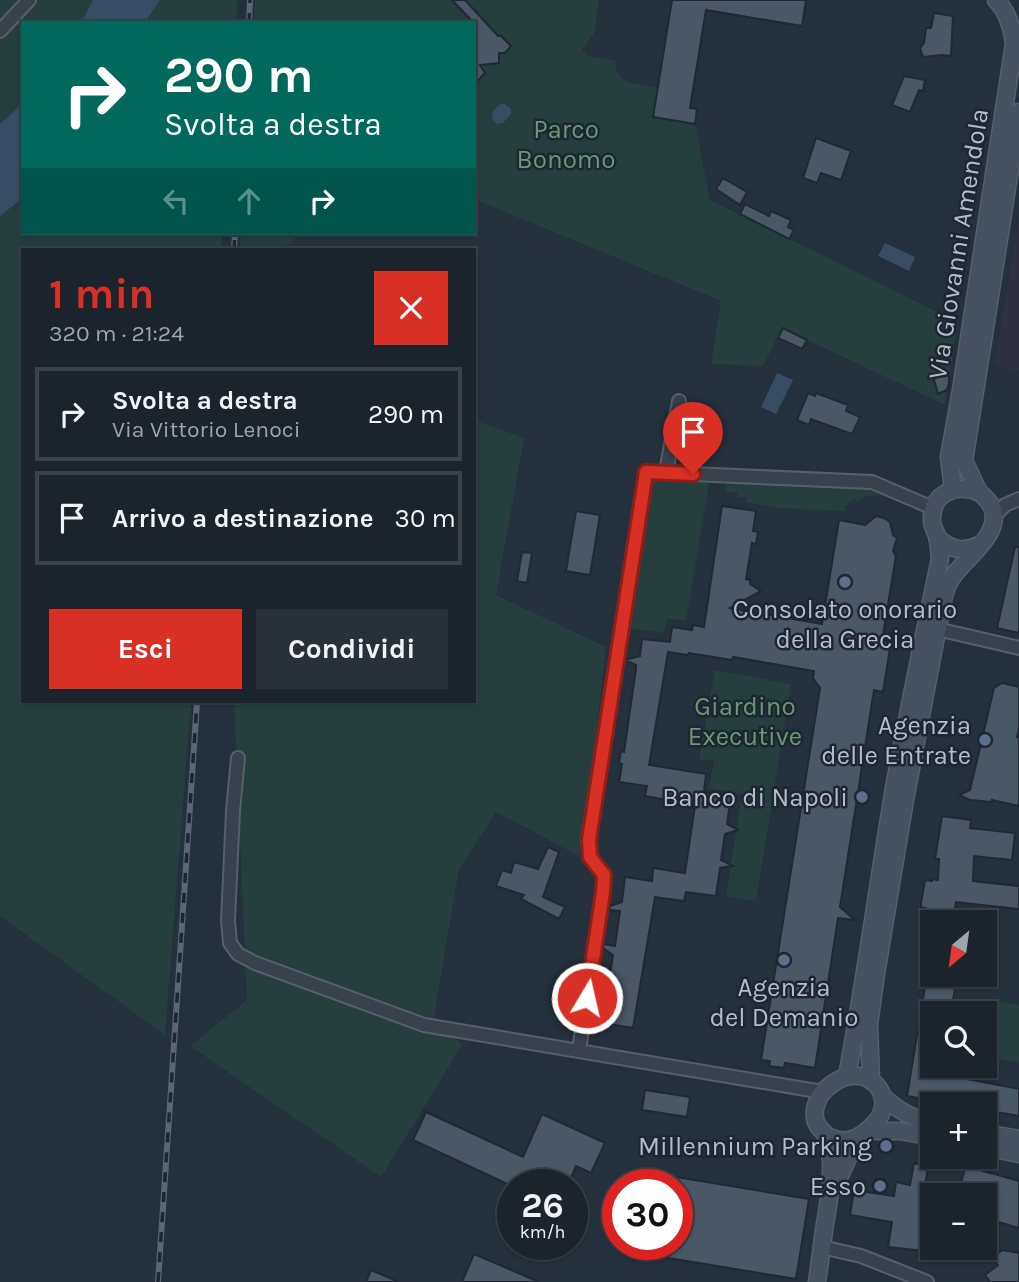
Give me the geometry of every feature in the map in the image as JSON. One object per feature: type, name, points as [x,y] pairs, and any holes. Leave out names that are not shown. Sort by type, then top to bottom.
[{"type":"main road","name":"Via Giovanni Amendola","points":[[953,489],[949,457],[1014,44],[1006,7]]},
{"type":"main road","name":"Via Giovanni Amendola","points":[[994,516],[992,507],[980,493],[964,461],[1019,112]]},
{"type":"main road","points":[[848,1076],[895,784],[940,559],[931,517],[933,508],[944,493],[953,489],[971,489],[980,493]]},
{"type":"main road","points":[[871,1081],[869,1024],[876,974],[937,629],[949,582],[988,537],[994,516]]},
{"type":"main road","points":[[937,537],[953,549],[972,549],[981,544]]},
{"type":"main road","points":[[817,1282],[830,1197],[831,1158],[814,1110],[823,1092],[841,1077],[857,1075],[878,1086],[883,1107],[878,1121],[863,1134],[848,1141],[837,1141],[825,1135]]},
{"type":"main road","points":[[882,1096],[896,1109],[920,1120]]},
{"type":"main road","points":[[863,1134],[901,1131],[920,1135]]},
{"type":"main road","points":[[830,1197],[863,1134]]},
{"type":"main road","points":[[997,1135],[1019,1139]]},
{"type":"main road","points":[[997,1149],[1019,1154]]},
{"type":"street","points":[[0,31],[29,0]]},
{"type":"street","points":[[666,472],[679,401]]},
{"type":"street","points":[[579,1051],[604,875],[590,857],[589,840],[646,472],[872,482],[933,508]]},
{"type":"street","points":[[994,516],[1005,505],[1019,499]]},
{"type":"street","points":[[937,629],[1019,648]]},
{"type":"street","points":[[238,758],[228,920],[230,943],[238,954],[424,1025],[823,1092]]},
{"type":"street","points":[[822,1247],[861,1256],[928,1282]]},
{"type":"shaded area","points":[[1019,214],[1019,371],[995,365]]},
{"type":"green space","points":[[0,0],[23,0],[0,25]]},
{"type":"green space","points":[[36,0],[93,0],[82,21],[21,21],[21,105],[0,124],[0,38]]},
{"type":"green space","points":[[160,0],[238,0],[236,21],[147,21]]},
{"type":"green space","name":"Parco Bonomo","points":[[255,0],[599,0],[594,33],[582,50],[588,56],[615,61],[620,77],[627,82],[658,88],[695,124],[710,200],[958,322],[945,405],[782,328],[763,366],[711,364],[721,301],[476,200],[476,21],[254,21]]},
{"type":"green space","points":[[21,200],[21,235],[222,235],[221,248],[21,248],[21,703],[191,703],[165,1035],[0,916],[0,216]]},
{"type":"green space","points":[[241,235],[299,235],[284,248],[240,248]]},
{"type":"green space","points":[[476,421],[524,438],[496,595],[606,647],[579,856],[496,812],[459,869],[434,1016],[462,1045],[381,1177],[190,1046],[247,1000],[234,703],[476,703]]},
{"type":"green space","points":[[651,480],[709,483],[686,621],[667,618],[664,633],[629,628]]},
{"type":"green space","points":[[729,482],[861,488],[882,492],[881,495],[868,496],[857,501],[855,498],[844,511],[779,508],[746,502],[747,497],[738,497],[737,493],[725,491],[725,485]]},
{"type":"green space","name":"Giardino Executive","points":[[715,670],[791,684],[756,901],[726,896],[742,794],[709,788],[714,761],[699,759]]},
{"type":"green space","points":[[997,1001],[1019,1005],[1019,1062],[997,1059]]},
{"type":"water","points":[[93,0],[160,0],[146,21],[82,21]]},
{"type":"water","points":[[503,103],[511,109],[511,114],[503,123],[497,124],[492,115]]},
{"type":"water","points":[[21,105],[21,200],[0,216],[0,124]]},
{"type":"water","points":[[885,243],[915,257],[909,271],[878,256]]},
{"type":"water","points":[[777,373],[793,380],[776,414],[761,407]]},
{"type":"building","points":[[452,0],[465,0],[498,36],[511,46],[505,53],[499,53],[499,63],[480,65],[485,73],[476,83],[476,21],[472,21]]},
{"type":"building","points":[[672,0],[806,0],[802,26],[706,10],[690,108],[697,109],[695,124],[653,117]]},
{"type":"building","points":[[934,13],[953,16],[951,56],[923,57],[920,48],[924,43],[926,28],[931,28]]},
{"type":"building","points":[[904,76],[925,80],[923,91],[919,90],[910,112],[892,105]]},
{"type":"building","points":[[816,138],[851,151],[841,180],[821,173],[817,183],[803,178]]},
{"type":"building","points":[[723,178],[747,192],[740,205],[716,189]]},
{"type":"building","points":[[745,204],[769,216],[771,211],[791,220],[788,227],[794,230],[789,239],[740,214]]},
{"type":"building","points":[[783,328],[807,340],[802,349],[778,338]]},
{"type":"building","points":[[941,367],[949,377],[949,383],[947,390],[938,394],[934,380]]},
{"type":"building","points":[[808,393],[815,396],[816,393],[848,405],[846,411],[860,417],[852,434],[811,419],[809,425],[797,420]]},
{"type":"building","points":[[722,506],[756,511],[753,531],[758,532],[756,544],[752,543],[746,579],[761,591],[730,608],[822,624],[839,520],[865,525],[876,516],[884,518],[890,522],[893,535],[897,538],[882,641],[891,642],[883,692],[874,690],[840,907],[855,920],[838,918],[815,1068],[785,1063],[784,1068],[769,1066],[770,1061],[761,1060],[820,688],[813,678],[814,671],[733,657],[732,660],[668,652],[649,765],[706,774],[704,792],[731,796],[727,824],[738,830],[725,834],[721,860],[733,866],[720,868],[716,896],[686,892],[684,901],[655,897],[633,1028],[603,1023],[606,997],[597,991],[608,986],[613,955],[603,948],[604,944],[615,946],[620,911],[609,910],[610,906],[622,902],[625,877],[652,881],[653,868],[685,873],[695,805],[645,796],[647,786],[619,782],[622,764],[619,763],[621,751],[624,752],[636,669],[636,665],[625,660],[640,656],[642,639],[670,642],[672,627],[692,630],[693,625],[704,627]]},
{"type":"building","points":[[576,511],[600,515],[590,575],[566,571]]},
{"type":"building","points":[[1015,547],[1019,547],[1019,633],[997,628]]},
{"type":"building","points":[[522,552],[532,553],[527,583],[517,581]]},
{"type":"building","points":[[1002,683],[1019,687],[1019,806],[992,800],[970,800],[959,795],[970,790],[994,688]]},
{"type":"building","points":[[942,816],[971,820],[970,828],[1015,833],[1012,860],[974,856],[973,881],[1019,886],[1019,909],[956,902],[955,910],[928,910],[921,907],[925,880],[938,880],[939,859],[935,859]]},
{"type":"building","points":[[548,847],[559,852],[543,897],[565,907],[559,919],[521,899],[524,895],[496,886],[502,870],[511,873],[514,862],[538,869]]},
{"type":"building","points":[[925,987],[955,987],[953,1001],[923,1001]]},
{"type":"building","points":[[920,1017],[920,1078],[968,1078],[1019,1089],[1019,1116],[997,1112],[997,1092],[920,1092],[920,1098],[907,1096]]},
{"type":"building","points":[[645,1090],[690,1097],[687,1117],[642,1110]]},
{"type":"building","points":[[426,1112],[523,1157],[542,1114],[605,1143],[591,1173],[588,1169],[576,1166],[575,1169],[497,1169],[497,1179],[413,1140]]},
{"type":"building","points":[[914,1163],[920,1165],[920,1169],[928,1169],[926,1183],[920,1183],[920,1250],[888,1247],[892,1222],[850,1215],[854,1190],[894,1196],[896,1182],[910,1185]]},
{"type":"building","points":[[965,1169],[977,1169],[1019,1181],[1019,1228],[997,1222],[997,1183],[961,1183]]},
{"type":"building","points":[[693,1180],[809,1199],[796,1279],[680,1260],[693,1260]]},
{"type":"building","points":[[1002,1250],[1019,1253],[1019,1282],[990,1282],[985,1275],[998,1265],[994,1260],[997,1260],[997,1254]]},
{"type":"building","points":[[474,1254],[539,1282],[462,1282]]},
{"type":"building","points":[[371,1270],[399,1282],[366,1282]]},
{"type":"railway","points":[[249,21],[250,0]]},
{"type":"railway","points":[[234,248],[235,235]]},
{"type":"railway","points":[[158,1282],[197,703]]},
{"type":"place","name":"Consolato onorario della Grecia","points":[[845,582]]},
{"type":"place","name":"Agenzia delle Entrate","points":[[985,740]]},
{"type":"place","name":"Banco di Napoli","points":[[862,797]]},
{"type":"place","name":"Agenzia del Demanio","points":[[784,960]]},
{"type":"place","name":"Millennium Parking","points":[[886,1146]]},
{"type":"place","name":"Esso","points":[[880,1186]]},
{"type":"route","points":[[587,998],[604,875],[590,857],[589,840],[646,472],[693,474]]}]
